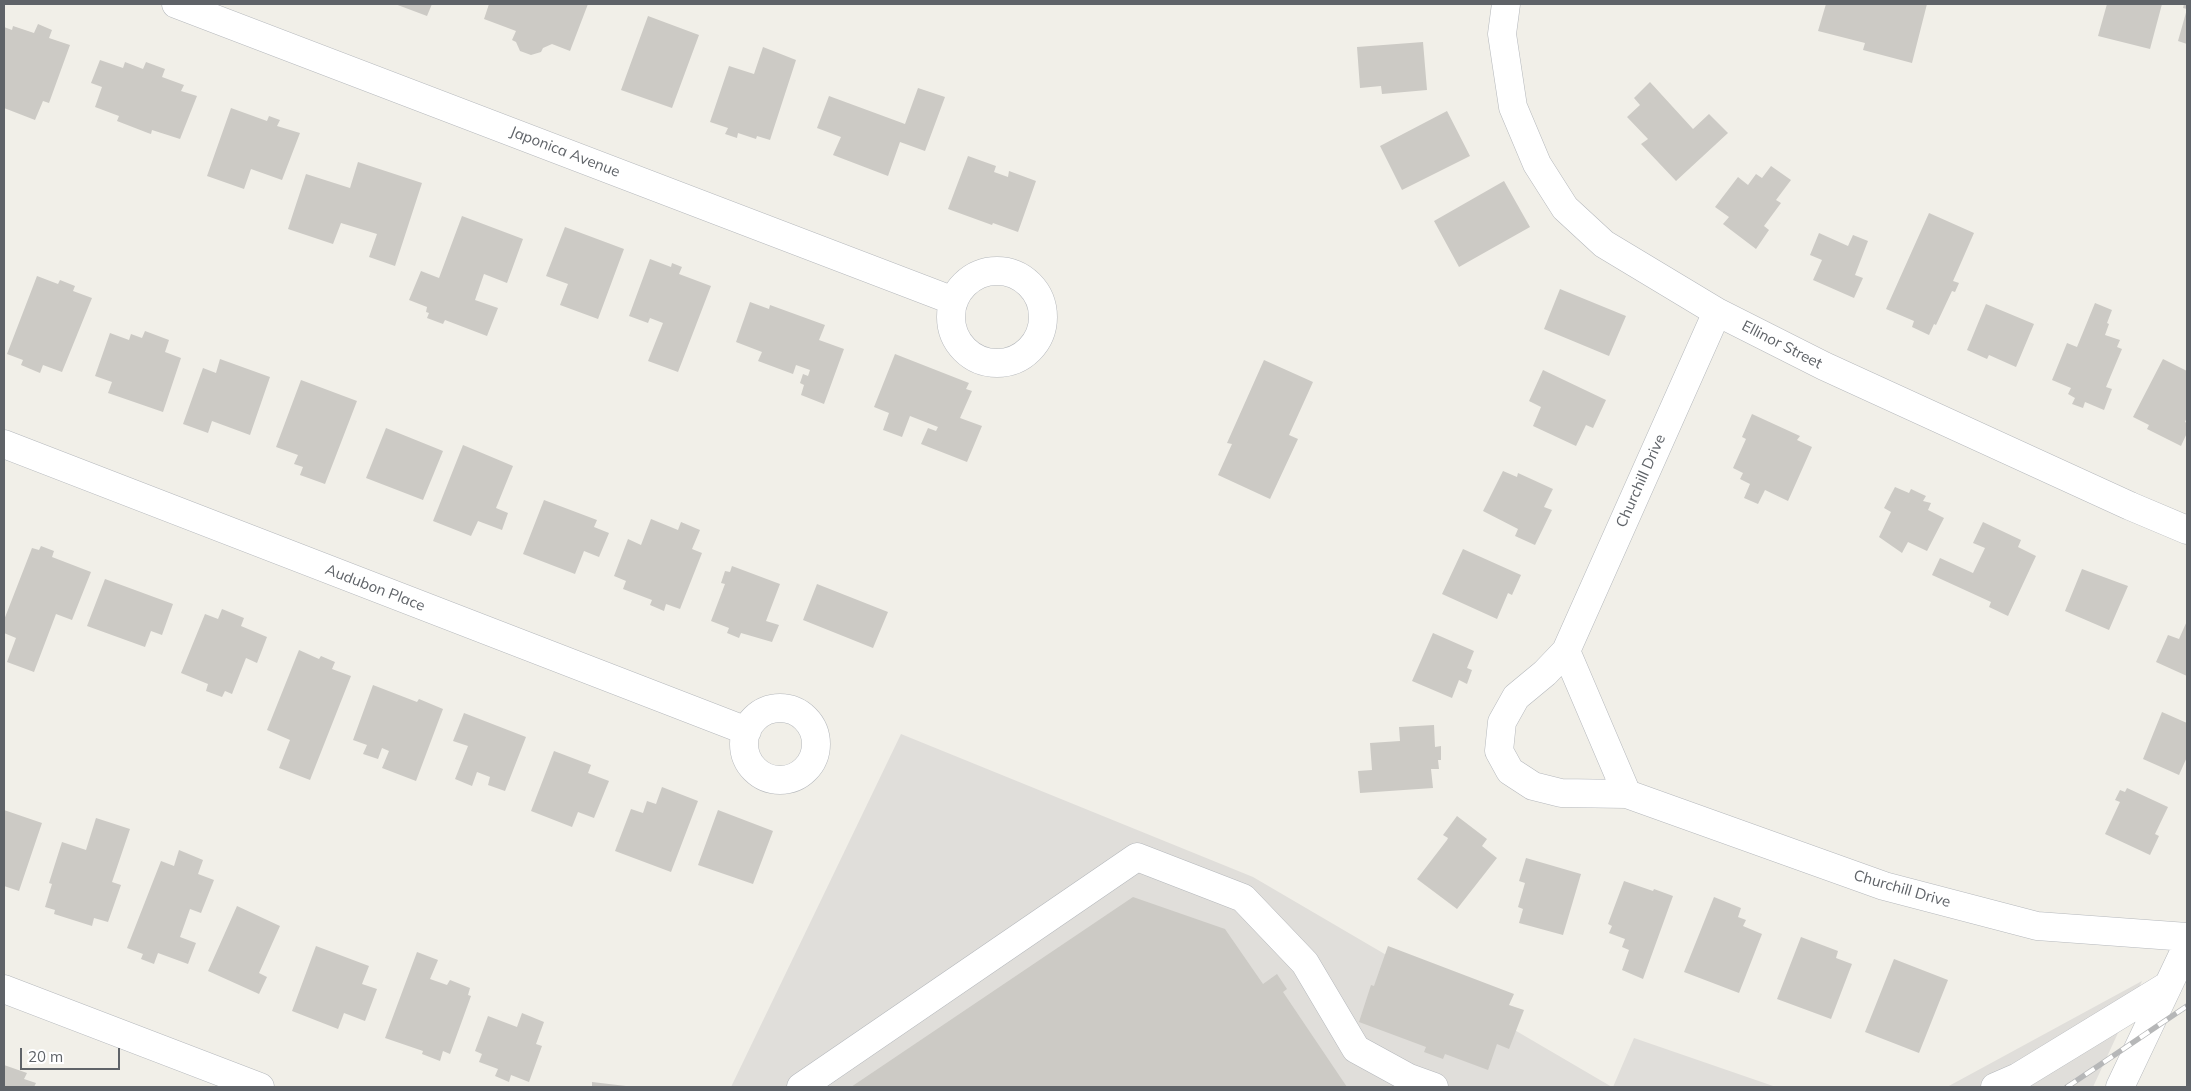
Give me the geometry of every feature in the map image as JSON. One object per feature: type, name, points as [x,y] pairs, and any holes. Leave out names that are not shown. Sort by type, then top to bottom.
[{"type":"street","name":"Japonica Avenue","points":[[176,4],[954,301]]},
{"type":"street","name":"Ellinor Street","points":[[1506,4],[1502,34],[1513,107],[1537,164],[1565,208],[1604,244],[1717,312],[1824,366],[2130,506],[2187,530]]},
{"type":"street","name":"Churchill Drive","points":[[1717,312],[1566,652],[1545,673],[1516,697],[1502,722],[1499,751],[1510,771],[1533,786],[1561,793],[1627,794],[1884,886],[2037,926],[2187,937]]},
{"type":"street","name":"Audubon Place","points":[[4,444],[747,731]]},
{"type":"street","points":[[1566,652],[1627,794]]},
{"type":"street","points":[[801,1087],[1137,857],[1243,898],[1305,963],[1356,1049],[1409,1078],[1434,1087]]},
{"type":"street","points":[[2120,1087],[2187,946]]},
{"type":"street","points":[[1996,1087],[2018,1077],[2167,986]]},
{"type":"street","points":[[4,989],[260,1087]]},
{"type":"shaded area","points":[[901,734],[1253,877],[1612,1087],[731,1087]]},
{"type":"shaded area","points":[[2142,981],[2093,1087],[1947,1087]]},
{"type":"shaded area","points":[[1634,1038],[1776,1087],[1613,1087]]},
{"type":"building","points":[[395,4],[432,4],[427,16]]},
{"type":"building","points":[[489,4],[588,4],[570,51],[552,44],[543,48],[541,52],[531,55],[520,51],[516,42],[512,40],[516,31],[484,19]]},
{"type":"building","points":[[1826,4],[1927,4],[1912,63],[1863,50],[1865,43],[1818,31]]},
{"type":"building","points":[[2107,4],[2162,4],[2150,49],[2098,36]]},
{"type":"building","points":[[2184,4],[2187,4],[2187,9],[2183,8]]},
{"type":"building","points":[[2187,9],[2187,44],[2178,41]]},
{"type":"building","points":[[648,16],[699,35],[672,108],[621,90]]},
{"type":"building","points":[[38,24],[52,30],[49,38],[70,45],[49,103],[43,101],[35,120],[4,108],[4,27],[12,30],[13,26],[34,33]]},
{"type":"building","points":[[1423,42],[1427,90],[1382,94],[1381,86],[1360,88],[1357,47]]},
{"type":"building","points":[[763,47],[796,60],[770,140],[757,136],[756,139],[738,133],[737,138],[725,134],[728,128],[710,122],[729,66],[754,74]]},
{"type":"building","points":[[100,60],[123,68],[125,62],[143,69],[146,62],[165,69],[162,77],[184,85],[181,91],[197,96],[180,139],[152,130],[151,134],[148,133],[117,121],[119,116],[95,107],[102,87],[91,83]]},
{"type":"building","points":[[1650,82],[1693,129],[1709,114],[1728,133],[1676,181],[1641,144],[1648,139],[1627,117],[1640,105],[1634,98]]},
{"type":"building","points":[[918,88],[945,97],[925,151],[900,142],[888,176],[833,155],[841,137],[817,128],[829,96],[905,124]]},
{"type":"building","points":[[231,108],[267,121],[269,116],[280,120],[277,126],[300,133],[282,180],[251,169],[244,189],[207,176]]},
{"type":"building","points":[[1447,111],[1470,156],[1402,190],[1380,146]]},
{"type":"building","points":[[968,156],[996,166],[994,172],[1008,177],[1009,171],[1036,181],[1018,232],[948,209]]},
{"type":"building","points":[[358,162],[422,183],[395,266],[369,257],[377,234],[341,223],[333,244],[288,229],[306,174],[350,188]]},
{"type":"building","points":[[1771,166],[1791,180],[1776,200],[1781,203],[1764,226],[1769,230],[1756,249],[1723,224],[1729,217],[1715,207],[1738,177],[1748,185],[1756,174],[1762,178]]},
{"type":"building","points":[[1504,181],[1530,227],[1459,267],[1434,221]]},
{"type":"building","points":[[1929,213],[1974,233],[1953,281],[1959,283],[1955,292],[1952,291],[1936,325],[1934,324],[1929,335],[1912,327],[1914,321],[1886,309]]},
{"type":"building","points":[[462,216],[523,239],[507,283],[484,274],[475,300],[498,308],[487,336],[445,320],[443,324],[427,318],[429,313],[426,312],[427,307],[409,300],[421,271],[439,278]]},
{"type":"building","points":[[565,227],[624,249],[598,319],[560,305],[568,284],[546,276]]},
{"type":"building","points":[[1819,233],[1848,246],[1853,235],[1868,241],[1855,275],[1863,278],[1854,298],[1813,280],[1822,260],[1810,255]]},
{"type":"building","points":[[650,259],[671,267],[672,263],[682,267],[679,274],[711,286],[678,372],[648,361],[663,323],[650,318],[648,323],[629,316]]},
{"type":"building","points":[[37,276],[58,284],[60,280],[75,286],[73,291],[92,298],[62,372],[43,365],[40,373],[21,365],[23,360],[7,354]]},
{"type":"building","points":[[1560,289],[1626,316],[1609,356],[1544,329]]},
{"type":"building","points":[[750,302],[769,309],[770,305],[825,325],[819,340],[844,349],[824,404],[801,395],[804,385],[800,383],[803,374],[808,376],[810,370],[796,365],[793,374],[758,361],[762,352],[736,342]]},
{"type":"building","points":[[2095,303],[2112,310],[2105,335],[2120,340],[2117,347],[2122,349],[2106,387],[2112,389],[2104,410],[2085,402],[2083,408],[2072,404],[2075,398],[2068,394],[2071,388],[2052,380],[2067,343],[2077,347]]},
{"type":"building","points":[[1986,304],[2034,324],[2016,367],[1989,355],[1987,359],[1967,350]]},
{"type":"building","points":[[145,331],[169,340],[165,352],[181,358],[163,412],[108,393],[112,382],[95,376],[110,333],[129,340],[131,334],[142,338]]},
{"type":"building","points":[[895,354],[969,383],[966,389],[972,391],[960,418],[982,426],[967,462],[921,444],[928,428],[936,431],[938,427],[910,416],[902,437],[883,430],[889,413],[874,407]]},
{"type":"building","points":[[220,359],[270,377],[250,435],[212,421],[208,433],[183,424],[203,368],[216,373]]},
{"type":"building","points":[[2163,359],[2187,371],[2187,417],[2185,422],[2187,423],[2187,433],[2181,446],[2147,429],[2149,425],[2133,417]]},
{"type":"building","points":[[1264,360],[1313,382],[1289,435],[1298,439],[1270,499],[1218,475],[1232,444],[1227,443]]},
{"type":"building","points":[[1543,370],[1606,400],[1593,428],[1586,425],[1576,446],[1533,426],[1541,407],[1529,401]]},
{"type":"building","points":[[301,380],[357,401],[325,484],[300,475],[303,467],[294,464],[298,455],[276,447]]},
{"type":"building","points":[[1752,414],[1800,436],[1797,440],[1812,447],[1788,501],[1765,490],[1758,504],[1744,498],[1750,484],[1740,479],[1743,473],[1733,468],[1746,439],[1742,437]]},
{"type":"building","points":[[386,428],[443,451],[423,500],[366,478]]},
{"type":"building","points":[[463,445],[513,466],[496,508],[508,513],[502,530],[478,521],[471,536],[433,521]]},
{"type":"building","points":[[1503,471],[1517,477],[1518,473],[1553,489],[1544,507],[1552,510],[1535,545],[1515,536],[1518,529],[1483,511]]},
{"type":"building","points":[[1895,487],[1909,493],[1911,489],[1926,496],[1923,501],[1931,503],[1928,510],[1944,518],[1927,551],[1908,542],[1902,553],[1879,537],[1891,512],[1884,508]]},
{"type":"building","points":[[544,500],[597,520],[594,527],[609,533],[599,557],[584,551],[575,574],[523,554]]},
{"type":"building","points":[[651,519],[678,530],[681,522],[700,530],[692,549],[702,553],[680,609],[666,604],[664,611],[650,605],[652,600],[623,589],[626,581],[614,576],[628,539],[641,545]]},
{"type":"building","points":[[1983,522],[2021,540],[2018,547],[2036,556],[2008,616],[1989,607],[1991,602],[1932,575],[1940,558],[1973,573],[1985,548],[1973,543]]},
{"type":"building","points":[[41,546],[54,551],[52,557],[91,572],[72,620],[56,614],[34,672],[7,662],[16,638],[4,633],[4,620],[32,548],[39,550]]},
{"type":"building","points":[[1463,549],[1521,575],[1512,595],[1508,593],[1497,619],[1442,594]]},
{"type":"building","points":[[732,566],[780,584],[766,621],[779,625],[772,642],[741,633],[739,638],[727,633],[729,628],[711,621],[725,584],[721,583],[725,571],[730,572]]},
{"type":"building","points":[[2082,569],[2128,586],[2109,630],[2065,611]]},
{"type":"building","points":[[105,579],[173,604],[162,635],[151,631],[145,647],[87,626]]},
{"type":"building","points":[[817,584],[888,612],[873,648],[803,620]]},
{"type":"building","points":[[222,609],[244,618],[241,626],[267,637],[257,663],[246,658],[232,694],[225,691],[222,697],[206,691],[208,684],[181,673],[205,614],[218,619]]},
{"type":"building","points":[[2187,621],[2187,676],[2156,662],[2168,635],[2179,639]]},
{"type":"building","points":[[1433,633],[1474,651],[1467,668],[1472,670],[1467,684],[1459,680],[1452,698],[1412,681]]},
{"type":"building","points":[[299,650],[319,659],[321,656],[335,662],[332,669],[351,676],[310,780],[279,768],[290,740],[267,730]]},
{"type":"building","points":[[373,685],[417,702],[419,699],[443,709],[416,781],[382,768],[389,751],[382,748],[378,759],[363,754],[367,745],[353,740]]},
{"type":"building","points":[[2162,712],[2187,723],[2187,757],[2179,775],[2143,759]]},
{"type":"building","points":[[464,713],[526,737],[505,791],[488,785],[490,777],[477,772],[472,786],[455,779],[468,746],[453,741]]},
{"type":"building","points":[[1434,725],[1435,747],[1441,746],[1441,760],[1438,760],[1439,769],[1431,769],[1433,788],[1360,793],[1358,771],[1372,770],[1370,743],[1400,741],[1399,727]]},
{"type":"building","points":[[554,751],[591,765],[588,773],[609,781],[594,818],[578,812],[572,827],[531,811]]},
{"type":"building","points":[[662,787],[698,801],[671,872],[615,851],[631,809],[643,813],[647,801],[656,804]]},
{"type":"building","points":[[2127,788],[2168,807],[2155,834],[2159,836],[2150,855],[2105,834],[2120,802],[2115,800],[2120,790],[2125,792]]},
{"type":"building","points":[[4,810],[42,823],[19,891],[4,886]]},
{"type":"building","points":[[718,810],[773,831],[753,884],[698,865]]},
{"type":"building","points":[[1457,816],[1487,839],[1482,846],[1497,858],[1457,909],[1417,879],[1447,840],[1448,838],[1443,835]]},
{"type":"building","points":[[96,818],[130,829],[112,882],[121,885],[108,922],[94,918],[92,926],[54,914],[55,910],[45,907],[52,884],[49,883],[62,842],[86,850]]},
{"type":"building","points":[[179,850],[203,860],[198,874],[214,880],[201,913],[190,909],[180,937],[196,943],[188,964],[158,953],[154,964],[141,959],[143,954],[127,948],[161,861],[174,866]]},
{"type":"building","points":[[1526,858],[1581,874],[1563,935],[1519,923],[1523,909],[1518,907],[1525,883],[1519,881]]},
{"type":"building","points":[[1624,881],[1673,896],[1643,979],[1622,970],[1629,950],[1622,947],[1625,939],[1609,933],[1612,926],[1608,924]]},
{"type":"building","points":[[1133,897],[1225,929],[1263,984],[1277,974],[1287,989],[1283,992],[1347,1087],[851,1087]]},
{"type":"building","points":[[1714,897],[1741,908],[1738,917],[1746,920],[1743,926],[1762,934],[1739,993],[1684,972]]},
{"type":"building","points":[[237,906],[280,926],[259,973],[267,977],[259,994],[208,971]]},
{"type":"building","points":[[1801,937],[1838,951],[1836,958],[1852,964],[1831,1019],[1777,999]]},
{"type":"building","points":[[316,946],[369,966],[362,984],[377,989],[365,1021],[344,1013],[338,1029],[292,1011]]},
{"type":"building","points":[[1388,946],[1514,994],[1509,1005],[1524,1010],[1509,1049],[1497,1044],[1488,1070],[1445,1054],[1443,1059],[1424,1052],[1426,1047],[1359,1022],[1371,985],[1374,986]]},
{"type":"building","points":[[417,952],[438,960],[430,979],[447,985],[450,980],[470,988],[468,995],[471,996],[450,1054],[443,1051],[440,1061],[422,1054],[423,1051],[385,1038]]},
{"type":"building","points":[[1894,959],[1948,980],[1919,1053],[1865,1032]]},
{"type":"building","points":[[522,1013],[544,1022],[536,1044],[542,1046],[529,1082],[511,1075],[509,1082],[495,1076],[498,1069],[479,1062],[482,1054],[475,1051],[488,1016],[517,1027]]},
{"type":"building","points":[[4,1065],[27,1073],[24,1079],[36,1083],[34,1087],[4,1087]]},
{"type":"building","points":[[592,1082],[626,1086],[626,1087],[592,1087]]},
{"type":"railway","points":[[2067,1087],[2187,1006]]}]
